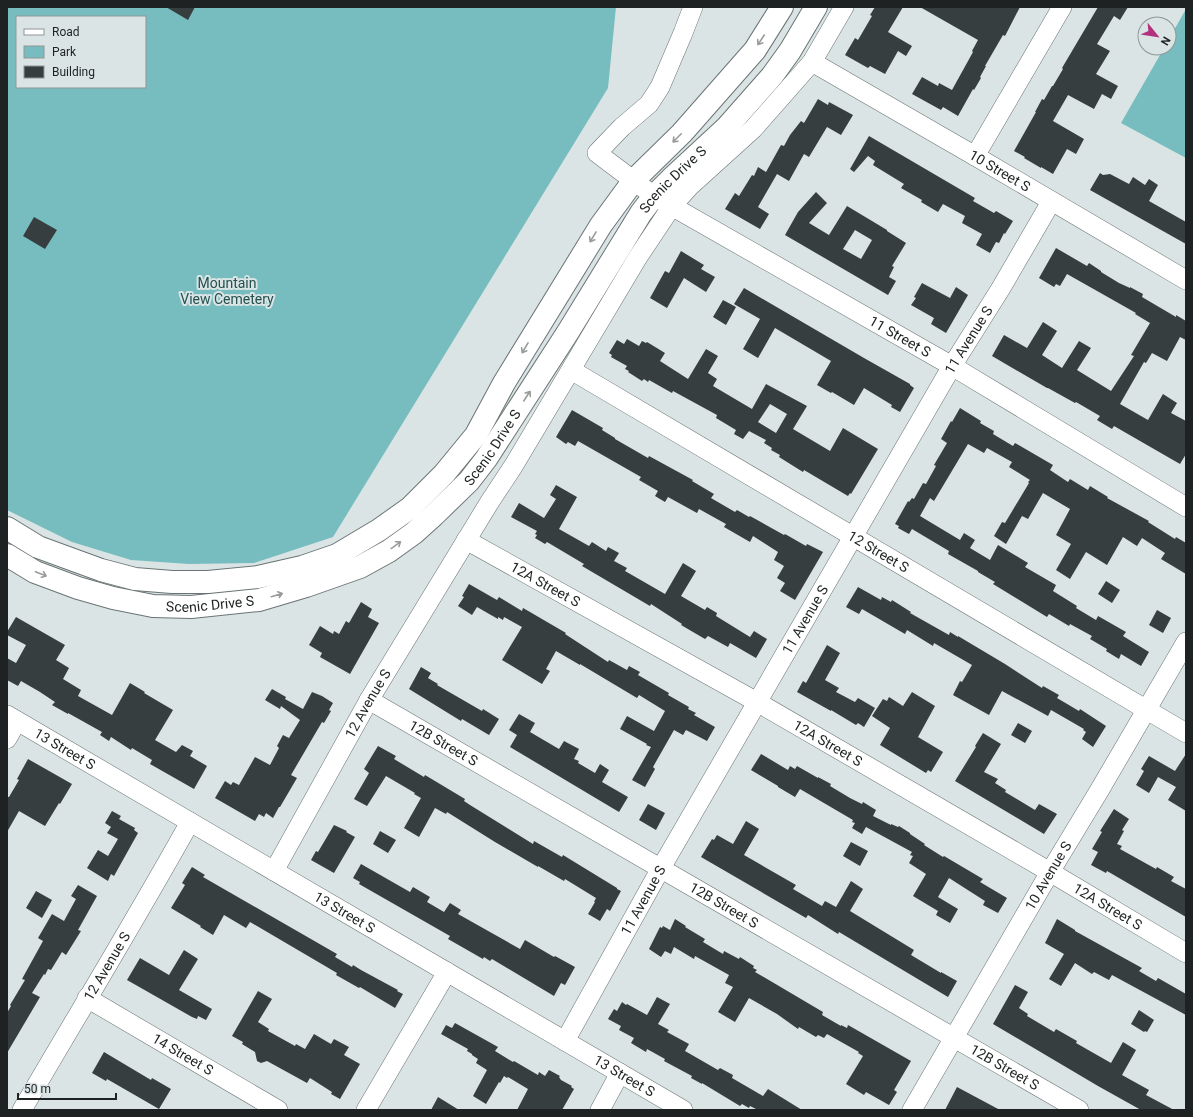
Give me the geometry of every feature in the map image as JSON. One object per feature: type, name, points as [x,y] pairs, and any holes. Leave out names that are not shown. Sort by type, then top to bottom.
[{"type":"main road","name":"Scenic Drive S","points":[[7,528],[38,547],[101,570],[135,579],[172,582],[208,582],[258,577],[302,567],[337,556],[379,530],[410,508],[444,474],[476,434],[504,383],[601,225],[634,180],[682,133],[754,50],[782,7]]},
{"type":"main road","name":"Scenic Drive S","points":[[7,555],[35,572],[78,588],[113,598],[153,606],[191,607],[258,600],[306,586],[360,567],[389,551],[414,533],[469,481],[486,458],[568,332],[641,213],[663,201],[673,177],[726,127],[772,76],[790,51],[816,7]]},
{"type":"street","name":"11 Street S","points":[[693,7],[660,87],[649,104],[622,126],[597,153],[663,201],[952,366],[1186,507]]},
{"type":"street","name":"Scenic Drive S","points":[[466,540],[514,465],[638,257],[663,201],[690,186],[753,129],[812,62],[844,7]]},
{"type":"street","points":[[975,156],[1062,7]]},
{"type":"street","name":"10 Street S","points":[[812,62],[1186,280]]},
{"type":"street","name":"11 Avenue S","points":[[565,1041],[660,868],[952,366],[1001,288],[1051,202]]},
{"type":"street","name":"12 Street S","points":[[570,370],[1186,734]]},
{"type":"street","name":"12 Avenue S","points":[[274,871],[369,700],[466,540]]},
{"type":"street","name":"12A Street S","points":[[466,540],[757,702],[1050,872],[1186,953]]},
{"type":"street","name":"10 Avenue S","points":[[912,1110],[1186,642]]},
{"type":"street","name":"12B Street S","points":[[369,700],[1079,1110]]},
{"type":"street","points":[[7,739],[12,718]]},
{"type":"street","name":"13 Street S","points":[[12,718],[683,1110]]},
{"type":"street","name":"12 Avenue S","points":[[22,1110],[190,822]]},
{"type":"street","points":[[366,1110],[447,972]]},
{"type":"street","name":"14 Street S","points":[[87,998],[278,1110]]},
{"type":"street","points":[[600,1110],[620,1073]]},
{"type":"green space","name":"Mountain View Cemetery","points":[[7,7],[616,7],[608,88],[333,537],[254,563],[189,564],[131,560],[72,542],[7,510]]},
{"type":"green space","points":[[1186,9],[1186,158],[1121,123],[1159,56],[1177,56],[1177,25]]},
{"type":"building","points":[[166,7],[195,7],[188,20]]},
{"type":"building","points":[[875,7],[903,7],[888,32],[912,46],[906,56],[898,51],[885,74],[870,66],[868,68],[845,55],[855,38],[858,40],[872,16],[870,15]]},
{"type":"building","points":[[920,7],[1020,7],[1005,36],[1003,35],[985,66],[980,77],[981,78],[958,116],[943,107],[941,110],[912,94],[922,77],[938,86],[939,83],[952,90],[978,40]]},
{"type":"building","points":[[1098,7],[1128,7],[1120,20],[1114,16],[1097,44],[1110,51],[1096,74],[1118,86],[1111,99],[1102,94],[1094,109],[1068,95],[1053,121],[1084,139],[1076,154],[1067,149],[1053,174],[1014,151],[1042,99],[1044,100],[1053,86]]},
{"type":"building","points":[[818,99],[828,105],[829,102],[853,115],[841,135],[827,127],[809,157],[804,154],[789,181],[777,174],[758,207],[769,214],[760,229],[725,209],[735,193],[739,196],[752,175],[754,176],[758,167],[766,172],[781,145],[784,146],[790,135],[801,121],[804,123]]},
{"type":"building","points":[[869,136],[975,198],[973,201],[994,213],[996,211],[1013,221],[999,243],[996,242],[990,253],[976,245],[982,234],[962,223],[965,216],[943,204],[938,212],[921,202],[922,200],[901,188],[904,184],[873,165],[875,161],[868,156],[854,172],[850,169]]},
{"type":"building","points":[[1100,173],[1103,175],[1110,174],[1129,184],[1133,177],[1145,185],[1149,179],[1158,185],[1149,201],[1186,222],[1186,244],[1090,190]]},
{"type":"building","points":[[816,192],[827,203],[809,223],[829,235],[847,206],[906,243],[892,266],[894,267],[889,277],[896,281],[888,295],[785,235],[798,212]],"holes":[[[855,230],[872,240],[861,259],[843,249]]]},
{"type":"building","points":[[34,217],[57,230],[45,249],[23,236]]},
{"type":"building","points":[[1056,248],[1087,266],[1089,263],[1119,283],[1143,294],[1142,297],[1176,317],[1176,315],[1186,321],[1186,340],[1180,337],[1167,361],[1152,353],[1146,363],[1144,362],[1120,404],[1148,420],[1163,394],[1177,403],[1171,413],[1186,421],[1186,454],[1180,464],[1114,426],[1112,429],[1097,420],[1100,416],[1047,388],[992,356],[1004,335],[1027,348],[1043,322],[1057,331],[1042,355],[1062,368],[1079,341],[1091,348],[1077,370],[1111,391],[1134,356],[1131,355],[1150,323],[1135,314],[1136,313],[1067,274],[1060,286],[1056,284],[1054,287],[1039,278]]},
{"type":"building","points":[[681,251],[704,265],[701,269],[715,277],[706,292],[684,278],[667,308],[650,298],[665,271],[669,273]]},
{"type":"building","points":[[922,283],[950,298],[956,287],[968,295],[946,333],[931,324],[934,318],[911,305],[916,298],[914,297]]},
{"type":"building","points":[[744,288],[910,384],[914,388],[900,412],[891,407],[892,405],[864,388],[854,405],[817,385],[831,361],[775,328],[758,358],[743,349],[760,319],[734,304]]},
{"type":"building","points":[[723,300],[736,307],[726,325],[713,317]]},
{"type":"building","points":[[627,339],[639,346],[642,341],[647,342],[665,353],[660,361],[688,379],[706,349],[718,356],[708,373],[717,379],[713,386],[752,409],[766,384],[807,406],[793,429],[830,451],[843,428],[878,449],[851,494],[850,493],[848,496],[804,470],[803,472],[779,457],[780,455],[771,450],[772,448],[764,443],[766,440],[749,431],[743,439],[734,434],[736,430],[716,418],[717,415],[673,391],[672,393],[649,380],[648,382],[644,379],[642,381],[628,372],[629,371],[625,369],[627,366],[611,357],[612,355],[609,353],[617,340],[624,344]],"holes":[[[770,404],[787,414],[776,433],[758,422]]]},
{"type":"building","points":[[960,408],[981,421],[980,423],[994,431],[993,434],[1013,446],[1015,443],[1053,465],[1050,470],[1068,482],[1070,479],[1088,490],[1090,486],[1108,497],[1107,498],[1149,521],[1148,522],[1175,539],[1176,537],[1186,543],[1186,574],[1161,559],[1165,553],[1142,538],[1137,546],[1123,537],[1107,565],[1086,552],[1070,579],[1056,570],[1071,544],[1056,535],[1070,509],[1043,493],[1028,519],[1022,516],[1006,544],[994,536],[1002,522],[1005,523],[1030,480],[1009,467],[1012,462],[987,448],[984,453],[968,444],[934,501],[930,498],[920,516],[960,540],[964,533],[975,540],[970,548],[990,560],[998,545],[1028,563],[1025,567],[1056,585],[1053,591],[1077,606],[1076,608],[1096,620],[1098,616],[1126,632],[1123,636],[1149,652],[1141,666],[1121,654],[1119,659],[1106,651],[1107,649],[1090,639],[1092,636],[1070,624],[1069,626],[1049,614],[1047,617],[993,584],[995,582],[978,571],[948,554],[949,551],[912,529],[909,534],[898,528],[899,526],[895,524],[908,501],[909,502],[912,498],[914,499],[923,483],[926,484],[936,466],[934,465],[947,443],[941,439]]},
{"type":"building","points":[[572,410],[603,428],[602,430],[615,439],[648,458],[649,456],[693,480],[692,481],[714,494],[711,498],[735,512],[737,510],[806,546],[807,544],[823,552],[795,600],[780,591],[785,583],[777,578],[784,566],[774,560],[778,552],[753,536],[750,542],[724,527],[726,524],[699,509],[697,513],[668,497],[665,502],[655,496],[658,491],[639,480],[641,477],[578,441],[575,446],[568,442],[566,444],[556,437]]},
{"type":"building","points":[[556,485],[577,497],[559,529],[589,546],[592,542],[606,551],[608,547],[619,553],[614,561],[627,568],[625,571],[665,594],[683,563],[696,571],[681,596],[705,610],[707,607],[717,613],[716,616],[750,637],[754,631],[767,639],[756,658],[730,643],[728,647],[708,636],[705,639],[681,625],[682,624],[651,604],[650,606],[582,566],[584,564],[547,542],[545,544],[535,538],[537,531],[511,517],[519,503],[544,518],[556,499],[550,495]]},
{"type":"building","points":[[1106,581],[1120,590],[1112,603],[1098,594]]},
{"type":"building","points":[[469,584],[497,600],[499,597],[522,611],[523,608],[566,633],[565,634],[608,662],[609,660],[627,670],[629,666],[640,672],[638,675],[669,693],[668,695],[689,707],[688,709],[696,713],[694,715],[715,727],[707,741],[686,730],[683,735],[674,730],[653,767],[655,769],[645,787],[632,780],[651,747],[620,729],[627,716],[654,731],[665,711],[639,695],[637,698],[556,651],[546,669],[550,671],[542,684],[502,660],[522,627],[504,617],[503,620],[498,617],[498,619],[477,607],[472,615],[458,606],[464,597],[462,596]]},
{"type":"building","points":[[858,587],[881,600],[882,597],[891,602],[892,600],[911,612],[910,613],[949,635],[950,632],[958,636],[1042,688],[1043,686],[1059,695],[1057,698],[1079,711],[1080,709],[1106,726],[1093,747],[1082,739],[1086,732],[1083,730],[1084,729],[1051,710],[1048,716],[1002,691],[989,715],[953,695],[960,681],[962,682],[972,665],[934,643],[933,646],[907,630],[905,634],[862,609],[859,614],[846,607]]},
{"type":"building","points":[[361,602],[372,609],[368,617],[379,623],[350,674],[320,657],[322,653],[309,645],[320,626],[333,634],[334,631],[339,634],[346,621],[349,623]]},
{"type":"building","points":[[1157,610],[1171,618],[1163,633],[1149,625]]},
{"type":"building","points":[[16,617],[65,645],[56,660],[69,668],[63,679],[81,690],[78,696],[112,715],[130,683],[173,710],[155,740],[176,752],[182,745],[193,751],[190,756],[207,766],[194,789],[150,764],[152,760],[132,748],[131,750],[111,737],[109,741],[100,735],[102,732],[52,705],[55,702],[40,692],[21,681],[18,686],[7,680],[7,658],[16,663],[26,645],[7,635],[7,632]]},
{"type":"building","points":[[827,645],[840,653],[825,680],[839,688],[836,692],[855,702],[858,698],[875,708],[864,727],[858,723],[856,725],[797,692],[803,681],[806,683]]},
{"type":"building","points":[[421,667],[431,673],[428,678],[438,684],[437,685],[499,719],[489,735],[462,719],[461,721],[409,689]]},
{"type":"building","points":[[272,689],[286,697],[285,699],[303,709],[312,692],[333,703],[329,710],[331,711],[324,723],[322,722],[291,775],[297,778],[273,818],[266,813],[264,817],[259,814],[255,821],[215,798],[225,781],[231,785],[233,782],[239,785],[255,757],[270,765],[279,748],[277,746],[283,735],[289,738],[300,720],[281,706],[280,709],[265,700]]},
{"type":"building","points":[[912,692],[935,706],[918,737],[943,752],[931,772],[928,770],[926,773],[880,745],[890,728],[872,716],[883,699],[887,701],[889,697],[903,706]]},
{"type":"building","points":[[519,714],[535,723],[530,732],[559,749],[564,741],[579,749],[574,759],[579,761],[578,763],[595,773],[600,764],[609,770],[602,782],[628,797],[619,812],[510,747],[517,735],[509,730]]},
{"type":"building","points":[[1018,723],[1032,731],[1025,743],[1011,735]]},
{"type":"building","points":[[983,733],[1001,744],[984,772],[998,779],[995,783],[1006,790],[1005,792],[1035,810],[1039,804],[1057,814],[1044,834],[955,781]]},
{"type":"building","points":[[378,746],[396,756],[394,759],[424,777],[425,775],[465,799],[464,801],[470,805],[533,844],[534,841],[562,857],[563,855],[617,888],[621,891],[610,911],[607,909],[600,921],[588,914],[596,898],[565,879],[564,881],[538,867],[447,812],[446,814],[435,808],[419,837],[404,828],[421,798],[386,776],[367,806],[354,799],[369,773],[364,769]]},
{"type":"building","points":[[761,754],[788,770],[790,766],[795,769],[797,766],[831,784],[830,786],[850,798],[862,804],[863,802],[876,810],[873,816],[891,825],[899,826],[943,857],[944,856],[983,879],[980,882],[1007,898],[998,913],[983,905],[985,901],[949,878],[938,897],[958,909],[950,923],[936,915],[938,911],[913,896],[926,874],[909,863],[913,856],[910,855],[912,852],[866,827],[862,834],[852,828],[855,823],[852,822],[853,820],[800,789],[795,797],[751,770]]},
{"type":"building","points":[[1186,754],[1186,811],[1168,800],[1176,787],[1158,777],[1149,793],[1136,785],[1144,771],[1141,769],[1149,756],[1175,771]]},
{"type":"building","points":[[28,759],[72,784],[45,826],[19,811],[7,832],[7,797],[9,797],[19,780],[17,779]]},
{"type":"building","points":[[648,804],[665,813],[656,830],[639,820]]},
{"type":"building","points":[[1114,809],[1129,819],[1122,830],[1124,831],[1117,844],[1122,846],[1120,849],[1174,877],[1171,881],[1186,889],[1186,917],[1107,871],[1106,873],[1091,865],[1098,852],[1092,849],[1102,832],[1100,831]]},
{"type":"building","points":[[112,811],[121,816],[119,819],[135,828],[134,830],[138,833],[114,876],[111,874],[108,881],[87,868],[98,850],[108,856],[118,839],[107,833],[111,827],[105,823]]},
{"type":"building","points":[[746,821],[759,829],[744,855],[796,885],[793,889],[822,906],[825,901],[836,907],[851,881],[863,889],[850,911],[914,950],[911,955],[957,981],[948,997],[839,932],[838,934],[808,915],[806,918],[701,857],[712,839],[714,840],[717,835],[733,844]]},
{"type":"building","points":[[334,825],[347,831],[346,832],[355,837],[334,873],[311,860],[316,851],[318,852]]},
{"type":"building","points":[[380,831],[396,840],[388,853],[373,844]]},
{"type":"building","points":[[851,842],[868,851],[860,866],[843,856]]},
{"type":"building","points":[[361,864],[410,892],[413,887],[430,897],[427,902],[444,912],[450,903],[461,910],[458,914],[520,949],[525,940],[575,967],[565,985],[561,983],[554,996],[492,959],[490,961],[484,957],[483,959],[448,939],[450,936],[359,884],[360,882],[353,878]]},
{"type":"building","points":[[192,867],[205,875],[203,877],[337,954],[335,957],[352,967],[353,965],[398,990],[397,991],[403,994],[395,1008],[360,987],[359,988],[336,975],[337,973],[250,922],[246,928],[224,915],[213,935],[171,908],[185,885],[182,883]]},
{"type":"building","points":[[78,885],[97,896],[78,930],[81,931],[66,955],[62,952],[51,970],[48,969],[32,993],[40,997],[7,1053],[7,1013],[25,980],[22,979],[43,941],[38,938],[52,914],[64,921],[76,899],[71,896]]},
{"type":"building","points":[[36,891],[52,900],[42,918],[26,908]]},
{"type":"building","points":[[675,919],[705,939],[703,942],[723,954],[724,951],[739,959],[740,957],[754,966],[753,968],[757,970],[755,972],[823,1012],[822,1015],[841,1026],[847,1028],[848,1025],[911,1061],[894,1090],[897,1092],[889,1105],[866,1092],[864,1095],[846,1084],[863,1056],[858,1053],[859,1052],[827,1034],[824,1038],[818,1035],[816,1037],[799,1027],[798,1029],[777,1014],[749,998],[735,1022],[718,1012],[733,987],[725,983],[729,975],[695,956],[694,959],[674,947],[671,954],[665,951],[661,957],[649,949],[660,927],[662,928],[663,926],[670,930]]},
{"type":"building","points":[[1057,919],[1075,931],[1142,968],[1139,971],[1156,981],[1158,978],[1186,994],[1186,1015],[1112,975],[1109,980],[1094,972],[1092,974],[1075,963],[1061,986],[1049,979],[1064,954],[1045,943]]},
{"type":"building","points":[[184,950],[198,959],[179,990],[212,1009],[206,1020],[198,1016],[197,1019],[192,1017],[127,980],[140,958],[169,975]]},
{"type":"building","points":[[1015,985],[1028,992],[1019,1008],[1028,1014],[1027,1016],[1054,1032],[1056,1029],[1077,1041],[1076,1043],[1111,1063],[1123,1042],[1136,1050],[1122,1075],[1149,1090],[1146,1095],[1174,1110],[1141,1110],[993,1024]]},
{"type":"building","points":[[258,991],[272,999],[258,1022],[269,1029],[268,1031],[295,1046],[296,1044],[305,1049],[314,1034],[331,1044],[334,1039],[349,1047],[344,1055],[360,1064],[340,1099],[310,1078],[307,1083],[267,1061],[261,1063],[257,1061],[255,1052],[242,1044],[243,1042],[232,1036]]},
{"type":"building","points":[[657,997],[670,1004],[658,1024],[669,1030],[667,1032],[689,1044],[685,1051],[718,1070],[720,1068],[733,1075],[732,1078],[763,1096],[768,1089],[802,1110],[758,1110],[750,1106],[749,1108],[742,1104],[740,1106],[691,1078],[692,1076],[664,1061],[665,1059],[647,1049],[646,1052],[631,1043],[634,1038],[619,1030],[621,1026],[608,1019],[614,1009],[617,1011],[622,1002],[647,1015]]},
{"type":"building","points":[[1139,1010],[1154,1020],[1147,1032],[1144,1032],[1131,1024]]},
{"type":"building","points":[[455,1023],[498,1047],[495,1051],[538,1075],[539,1072],[545,1076],[549,1070],[560,1076],[559,1077],[561,1080],[572,1086],[571,1087],[574,1089],[562,1110],[517,1110],[528,1089],[504,1076],[486,1104],[473,1096],[487,1070],[476,1063],[478,1059],[467,1051],[468,1049],[441,1034],[446,1025],[452,1028]]},
{"type":"building","points":[[104,1052],[151,1080],[152,1078],[171,1089],[159,1109],[107,1079],[106,1081],[92,1073]]},
{"type":"building","points":[[957,1087],[1000,1110],[945,1110]]},
{"type":"building","points":[[438,1097],[459,1110],[431,1110]]}]
